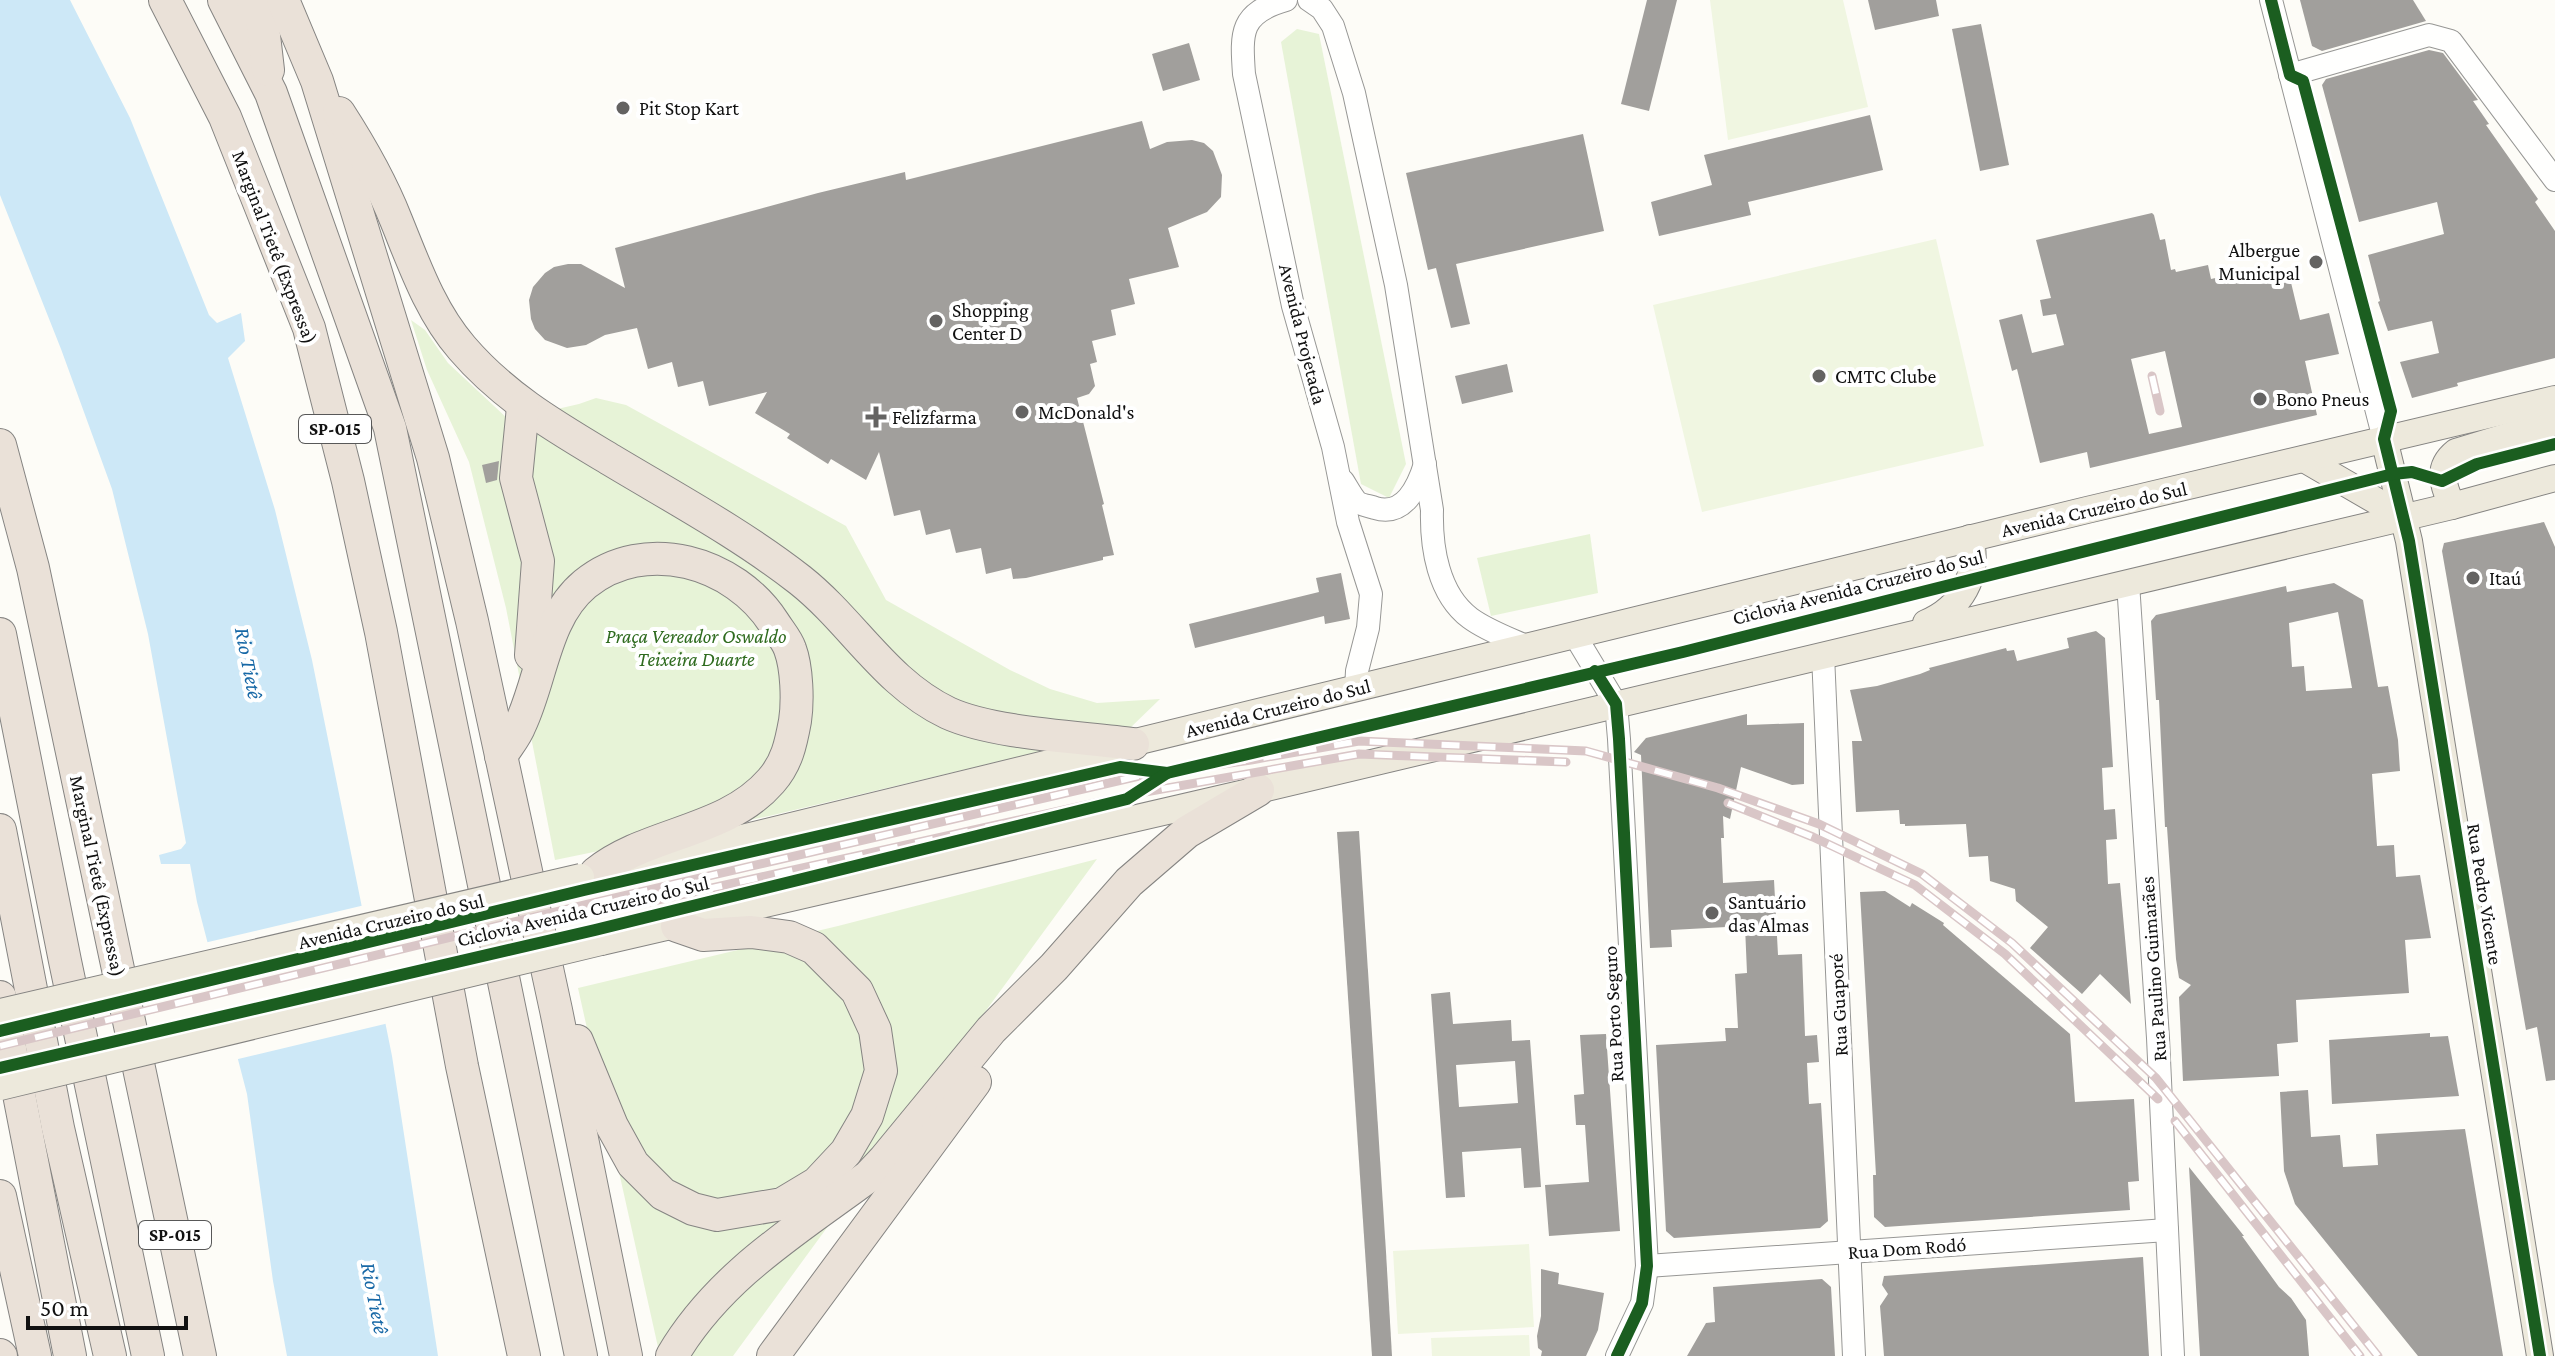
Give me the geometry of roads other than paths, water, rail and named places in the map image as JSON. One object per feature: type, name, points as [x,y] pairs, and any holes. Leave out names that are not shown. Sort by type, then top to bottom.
[{"type":"highway","name":"Marginal Tietê (Expressa)","points":[[165,0],[225,117],[309,328],[348,481],[381,632],[426,883],[478,1141]]},
{"type":"highway","points":[[224,0],[271,93],[390,428],[581,1356]]},
{"type":"highway","points":[[253,0],[262,18],[271,93]]},
{"type":"highway","points":[[283,0],[317,81],[433,458],[556,1010],[626,1356]]},
{"type":"highway","points":[[317,81],[360,146],[395,217],[431,303],[460,347],[523,407],[743,538],[803,582],[829,606],[880,664],[929,703],[976,722],[1133,744]]},
{"type":"highway","points":[[523,407],[516,478],[538,561],[536,615],[529,668],[533,689]]},
{"type":"highway","name":"Marginal Tietê (Expressa)","points":[[0,445],[33,568],[200,1356]]},
{"type":"highway","points":[[501,756],[520,726],[561,609],[586,583],[624,562],[661,558],[690,562],[719,573],[735,582],[763,606],[790,648],[797,702],[790,751],[771,781],[740,806],[687,832],[614,859],[588,875]]},
{"type":"highway","points":[[0,634],[148,1356]]},
{"type":"highway","points":[[672,1356],[688,1328],[729,1282],[758,1256],[869,1176],[991,1030],[1054,967],[1129,882],[1187,832],[1258,790]]},
{"type":"highway","points":[[0,830],[58,1128],[110,1356]]},
{"type":"highway","points":[[556,1010],[569,1022],[612,1126],[633,1164],[663,1194],[693,1209],[717,1215],[782,1204],[817,1183],[846,1152],[867,1116],[881,1071],[875,1030],[857,991],[814,948],[789,937],[751,932],[703,935],[677,926]]},
{"type":"highway","points":[[773,1356],[944,1126],[1054,967]]},
{"type":"highway","points":[[0,997],[70,1356]]},
{"type":"highway","points":[[478,1141],[494,1165],[507,1198],[544,1356]]},
{"type":"highway","name":"SP-015","points":[[478,1141],[524,1356]]},
{"type":"highway","points":[[0,1196],[35,1356]]},
{"type":"main road","name":"Avenida Cruzeiro do Sul","points":[[0,1012],[588,875],[1970,538],[2555,399]]},
{"type":"main road","points":[[2452,506],[2442,481],[2442,468],[2447,459],[2456,452],[2555,422]]},
{"type":"main road","name":"Rua Pedro Vicente","points":[[2384,439],[2404,517],[2540,1356]]},
{"type":"main road","points":[[2304,459],[2404,517]]},
{"type":"main road","points":[[0,1087],[601,942],[1258,790],[2452,506],[2555,479]]},
{"type":"main road","points":[[1910,634],[1953,607],[1963,594],[1973,571],[1970,538]]},
{"type":"street","name":"Avenida Projetada","points":[[1286,0],[1258,11],[1247,22],[1242,42],[1244,74],[1293,306],[1340,477],[1348,522],[1371,594],[1356,689]]},
{"type":"street","points":[[1309,0],[1322,9],[1333,26],[1351,81],[1396,285],[1432,510],[1431,539],[1451,599],[1470,619],[1526,646]]},
{"type":"street","name":"Rua Pedro Vicente","points":[[2271,0],[2384,439]]},
{"type":"street","points":[[2290,75],[2429,35],[2446,38],[2476,71],[2555,180]]},
{"type":"street","points":[[1340,477],[1358,503],[1381,510],[1397,508],[1411,496],[1425,464]]},
{"type":"street","name":"Rua Paulino Guimarães","points":[[2128,583],[2159,1053],[2173,1356]]},
{"type":"street","name":"Rua Porto Seguro","points":[[1574,634],[1616,704],[1647,1266],[1642,1303],[1617,1356]]},
{"type":"street","name":"Rua Guaporé","points":[[1823,655],[1854,1356]]},
{"type":"street","name":"Rua Dom Rodó","points":[[1647,1266],[2167,1230]]},
{"type":"water","name":"Rio Tietê","points":[[0,0],[70,0],[130,118],[209,315],[217,323],[241,313],[245,341],[228,358],[275,510],[312,660],[392,1056],[438,1356],[287,1356],[273,1281],[247,1094],[190,864],[161,864],[159,855],[181,849],[186,843],[148,634],[112,489],[0,195]]},
{"type":"railway","points":[[2152,376],[2160,411]]},
{"type":"railway","points":[[0,1046],[588,904],[1139,776],[1359,741],[1586,751],[1718,788],[1819,824],[1922,874],[2012,943],[2156,1078],[2378,1356]]},
{"type":"railway","points":[[599,913],[1145,792],[1359,754],[1566,762]]},
{"type":"railway","points":[[1728,803],[1813,837],[1915,885],[2005,954],[2158,1099]]},
{"type":"railway","points":[[2175,1121],[2360,1356]]},
{"type":"place","name":"Pit Stop Kart","points":[[623,108]]},
{"type":"place","name":"Albergue Municipal","points":[[2316,262]]},
{"type":"place","name":"Shopping Center D","points":[[936,321]]},
{"type":"place","name":"CMTC Clube","points":[[1819,376]]},
{"type":"place","name":"Bono Pneus","points":[[2260,399]]},
{"type":"place","name":"McDonald's","points":[[1022,412]]},
{"type":"place","name":"Felizfarma","points":[[876,417]]},
{"type":"place","name":"Itaú","points":[[2473,578]]},
{"type":"place","name":"Santuário das Almas","points":[[1712,913]]},
{"type":"park label","name":"Praça Vereador Oswaldo Teixeira Duarte","points":[[696,648]]}]
